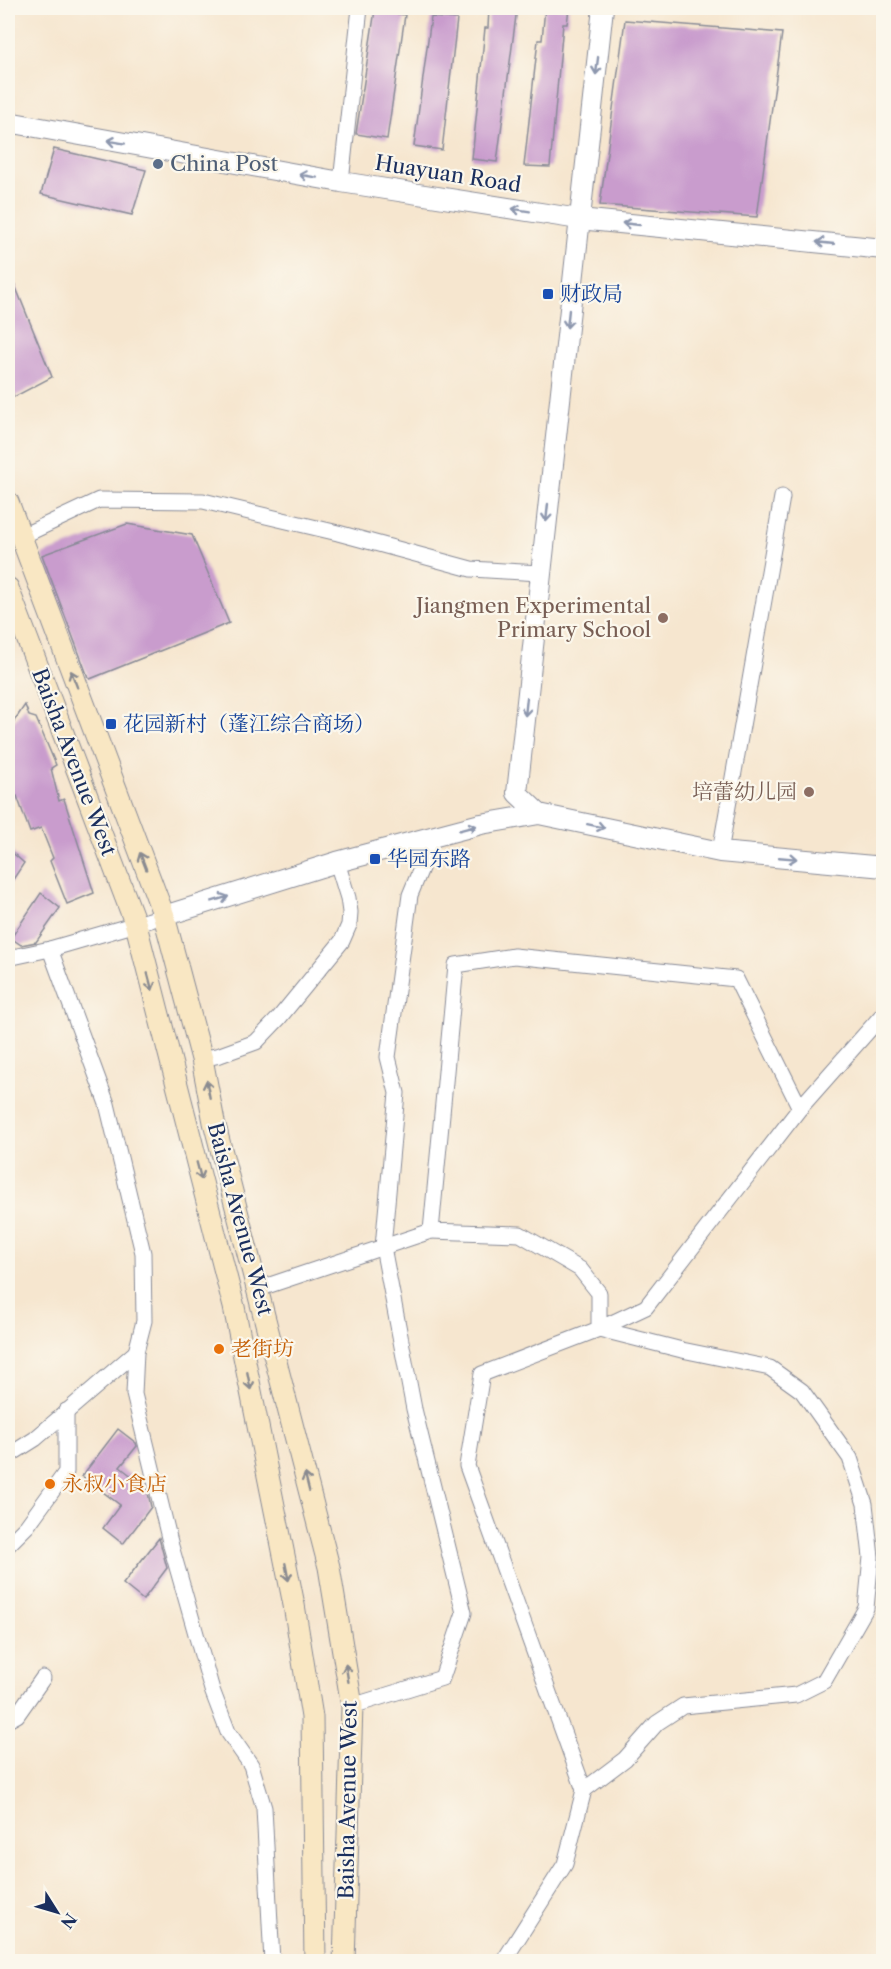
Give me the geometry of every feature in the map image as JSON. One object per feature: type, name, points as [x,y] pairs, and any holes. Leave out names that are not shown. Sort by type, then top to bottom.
[{"type":"main road","name":"Baisha Avenue West","points":[[8,502],[164,916],[202,1059],[214,1122],[329,1567],[352,1706],[344,1962]]},
{"type":"main road","name":"Baisha Avenue West","points":[[8,588],[136,925],[234,1307],[294,1605],[312,1717],[315,1962]]},
{"type":"street","points":[[340,182],[360,8]]},
{"type":"street","points":[[538,814],[517,793],[603,8]]},
{"type":"street","name":"Huayuan Road","points":[[8,122],[340,182],[579,219],[884,249]]},
{"type":"street","points":[[720,852],[782,497]]},
{"type":"street","points":[[20,537],[99,500],[203,501],[338,533],[471,569],[540,573]]},
{"type":"street","points":[[8,958],[136,925],[337,862],[482,824],[538,814],[720,852],[884,867]]},
{"type":"street","points":[[352,1706],[442,1678],[464,1613],[414,1409],[383,1247],[397,1093],[388,1057],[410,895],[434,837]]},
{"type":"street","points":[[202,1059],[256,1042],[279,1018],[342,941],[349,925],[350,912],[337,862]]},
{"type":"street","points":[[50,949],[107,1104],[143,1253],[144,1321],[136,1353],[134,1394],[171,1546],[212,1690],[228,1732],[251,1765],[264,1808],[272,1962]]},
{"type":"street","points":[[431,1231],[456,965],[514,956],[736,979],[800,1108]]},
{"type":"street","points":[[503,1962],[565,1864],[584,1790],[467,1466],[482,1374],[599,1329],[646,1307],[800,1108],[884,1013]]},
{"type":"street","points":[[258,1289],[431,1231],[520,1234],[580,1269],[599,1293],[599,1329]]},
{"type":"street","points":[[584,1790],[625,1759],[657,1723],[683,1706],[796,1695],[824,1681],[866,1608],[871,1557],[865,1504],[850,1458],[802,1391],[770,1368],[682,1350],[599,1329]]},
{"type":"street","points":[[8,1456],[35,1439],[136,1353]]},
{"type":"street","points":[[8,1545],[27,1526],[66,1473],[66,1411]]},
{"type":"street","points":[[8,1720],[17,1715],[43,1678]]},
{"type":"building","points":[[489,8],[517,8],[497,162],[472,159]]},
{"type":"building","points":[[545,8],[569,8],[567,24],[563,24],[550,167],[524,166],[538,40],[542,40]]},
{"type":"building","points":[[375,10],[405,15],[387,139],[356,134]]},
{"type":"building","points":[[431,17],[457,19],[442,150],[414,146]]},
{"type":"building","points":[[625,20],[782,33],[757,217],[600,205]]},
{"type":"building","points":[[54,149],[146,170],[132,215],[41,194]]},
{"type":"building","points":[[8,268],[52,377],[14,397],[8,383]]},
{"type":"building","points":[[127,524],[192,535],[229,623],[90,679],[42,555]]},
{"type":"building","points":[[25,705],[29,716],[36,718],[56,765],[51,768],[59,801],[64,799],[94,893],[67,904],[50,861],[53,858],[41,828],[30,832],[17,796],[8,800],[8,730]]},
{"type":"building","points":[[8,849],[24,863],[8,887]]},
{"type":"building","points":[[41,893],[60,908],[36,942],[21,945],[11,938]]},
{"type":"building","points":[[118,1429],[137,1446],[120,1467],[147,1488],[151,1507],[123,1544],[103,1528],[120,1505],[82,1476]]},
{"type":"building","points":[[159,1538],[167,1568],[143,1600],[123,1584]]},
{"type":"place","name":"China Post","points":[[158,164]]},
{"type":"place","name":"财政局","points":[[548,294]]},
{"type":"place","name":"Jiangmen Experimental Primary School","points":[[663,618]]},
{"type":"place","name":"花园新村（蓬江综合商场）","points":[[111,724]]},
{"type":"place","name":"培蕾幼儿园","points":[[809,792]]},
{"type":"place","name":"华园东路","points":[[375,859]]},
{"type":"place","name":"老街坊","points":[[219,1349]]},
{"type":"place","name":"永叔小食店","points":[[50,1484]]}]
